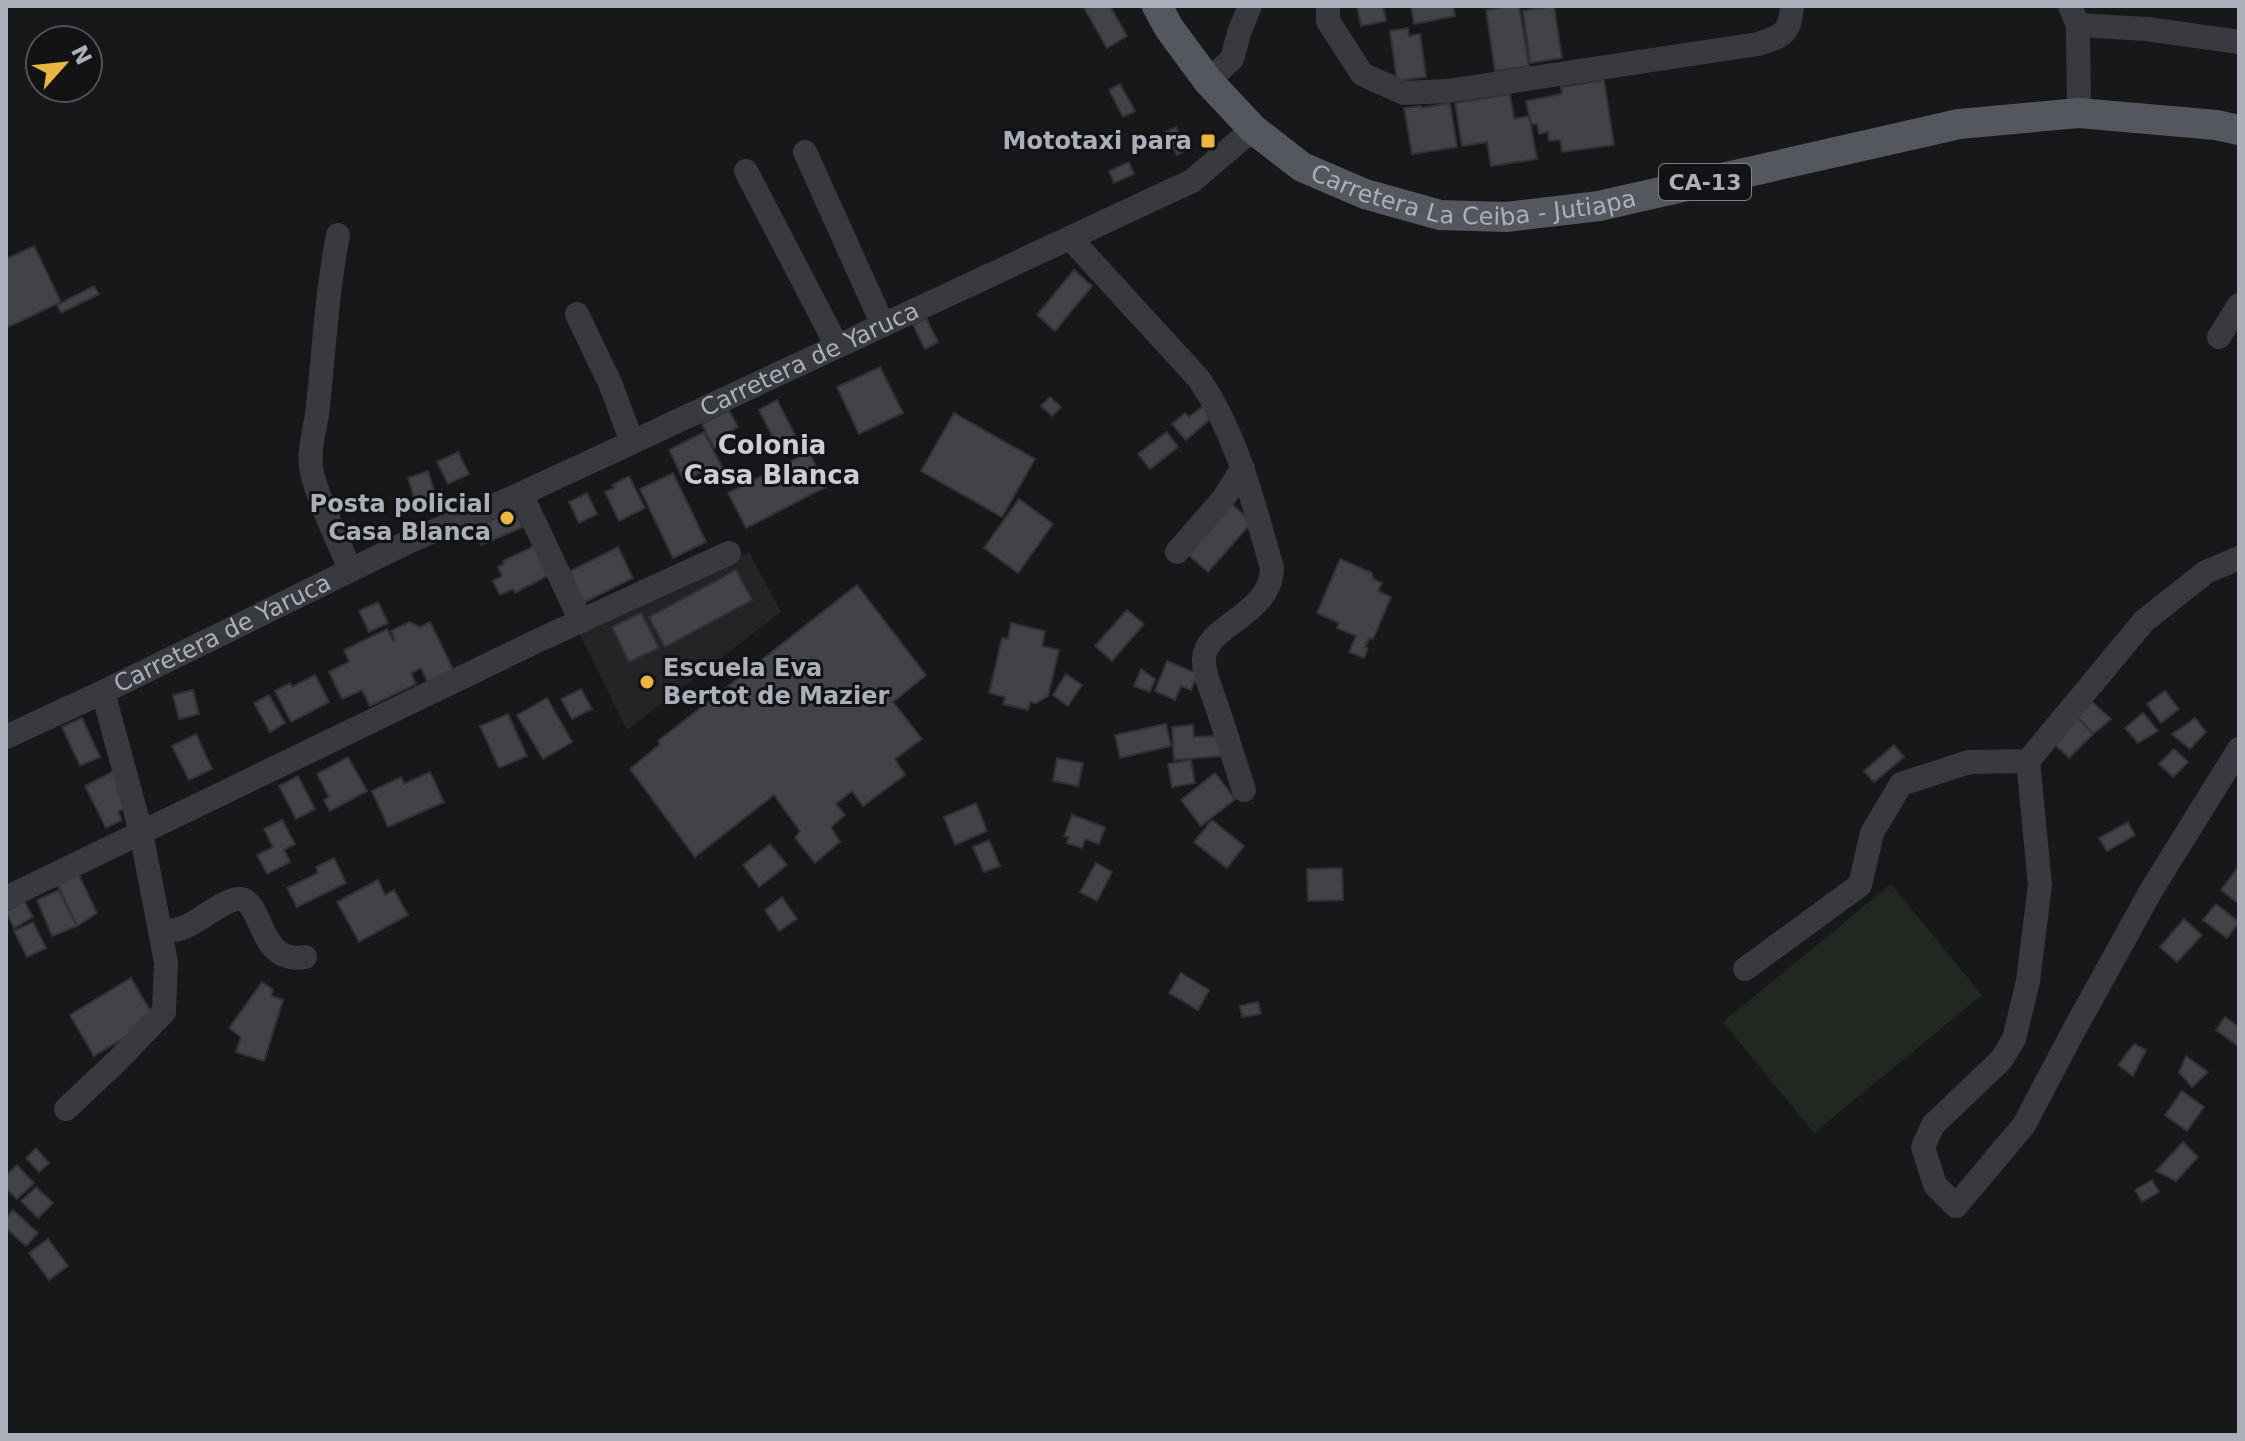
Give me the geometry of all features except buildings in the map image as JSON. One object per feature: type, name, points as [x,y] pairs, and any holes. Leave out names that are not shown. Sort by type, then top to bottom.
[{"type":"main road","name":"Carretera La Ceiba - Jutiapa","points":[[1157,6],[1169,28],[1208,81],[1253,129],[1302,167],[1365,194],[1440,215],[1506,217],[1599,206],[1959,124],[2079,113],[2216,125],[2239,130]]},
{"type":"street","points":[[1208,81],[1232,59],[1250,6]]},
{"type":"street","points":[[1328,6],[1328,21],[1362,74],[1404,93],[1447,91],[1758,44],[1781,36],[1791,24],[1792,6]]},
{"type":"street","points":[[2079,113],[2074,16],[2239,42]]},
{"type":"street","name":"Carretera de Yaruca","points":[[6,737],[408,542],[521,494],[1192,181],[1253,129]]},
{"type":"street","points":[[805,152],[883,325]]},
{"type":"street","points":[[746,171],[837,346]]},
{"type":"street","points":[[338,235],[329,284],[318,411],[310,450],[319,493],[350,570]]},
{"type":"street","points":[[1070,238],[1199,379],[1214,400],[1243,468],[1272,568],[1270,585],[1259,601],[1214,639],[1207,647],[1204,659],[1244,790]]},
{"type":"street","points":[[577,314],[610,383],[632,442]]},
{"type":"street","points":[[1177,552],[1223,499],[1243,468]]},
{"type":"street","points":[[521,494],[581,621]]},
{"type":"street","points":[[6,898],[729,553]]},
{"type":"street","points":[[2239,558],[2206,572],[2144,621],[2028,761],[2040,885],[2028,981],[2014,1039],[2001,1060],[1933,1125],[1923,1147],[1935,1185],[1956,1206],[2024,1125],[2152,889],[2239,749]]},
{"type":"street","points":[[66,1109],[164,1012],[166,962],[161,932],[141,832],[103,692]]},
{"type":"street","points":[[1745,969],[1860,885],[1872,833],[1901,784],[1969,762],[2028,761]]},
{"type":"street","points":[[161,932],[184,928],[227,902],[240,899],[251,907],[274,947],[284,957],[305,957]]},
{"type":"shaded area","name":"Escuela Eva Bertot de Mazier","points":[[749,552],[781,612],[627,730],[579,633]]},
{"type":"shaded area","points":[[1891,884],[1982,995],[1814,1133],[1723,1022]]},
{"type":"place","name":"Mototaxi para","points":[[1208,141]]},
{"type":"place","name":"Posta policial Casa Blanca","points":[[507,518]]},
{"type":"place","name":"Escuela Eva Bertot de Mazier","points":[[647,682]]},
{"type":"district","name":"Colonia Casa Blanca","points":[[772,460]]}]
